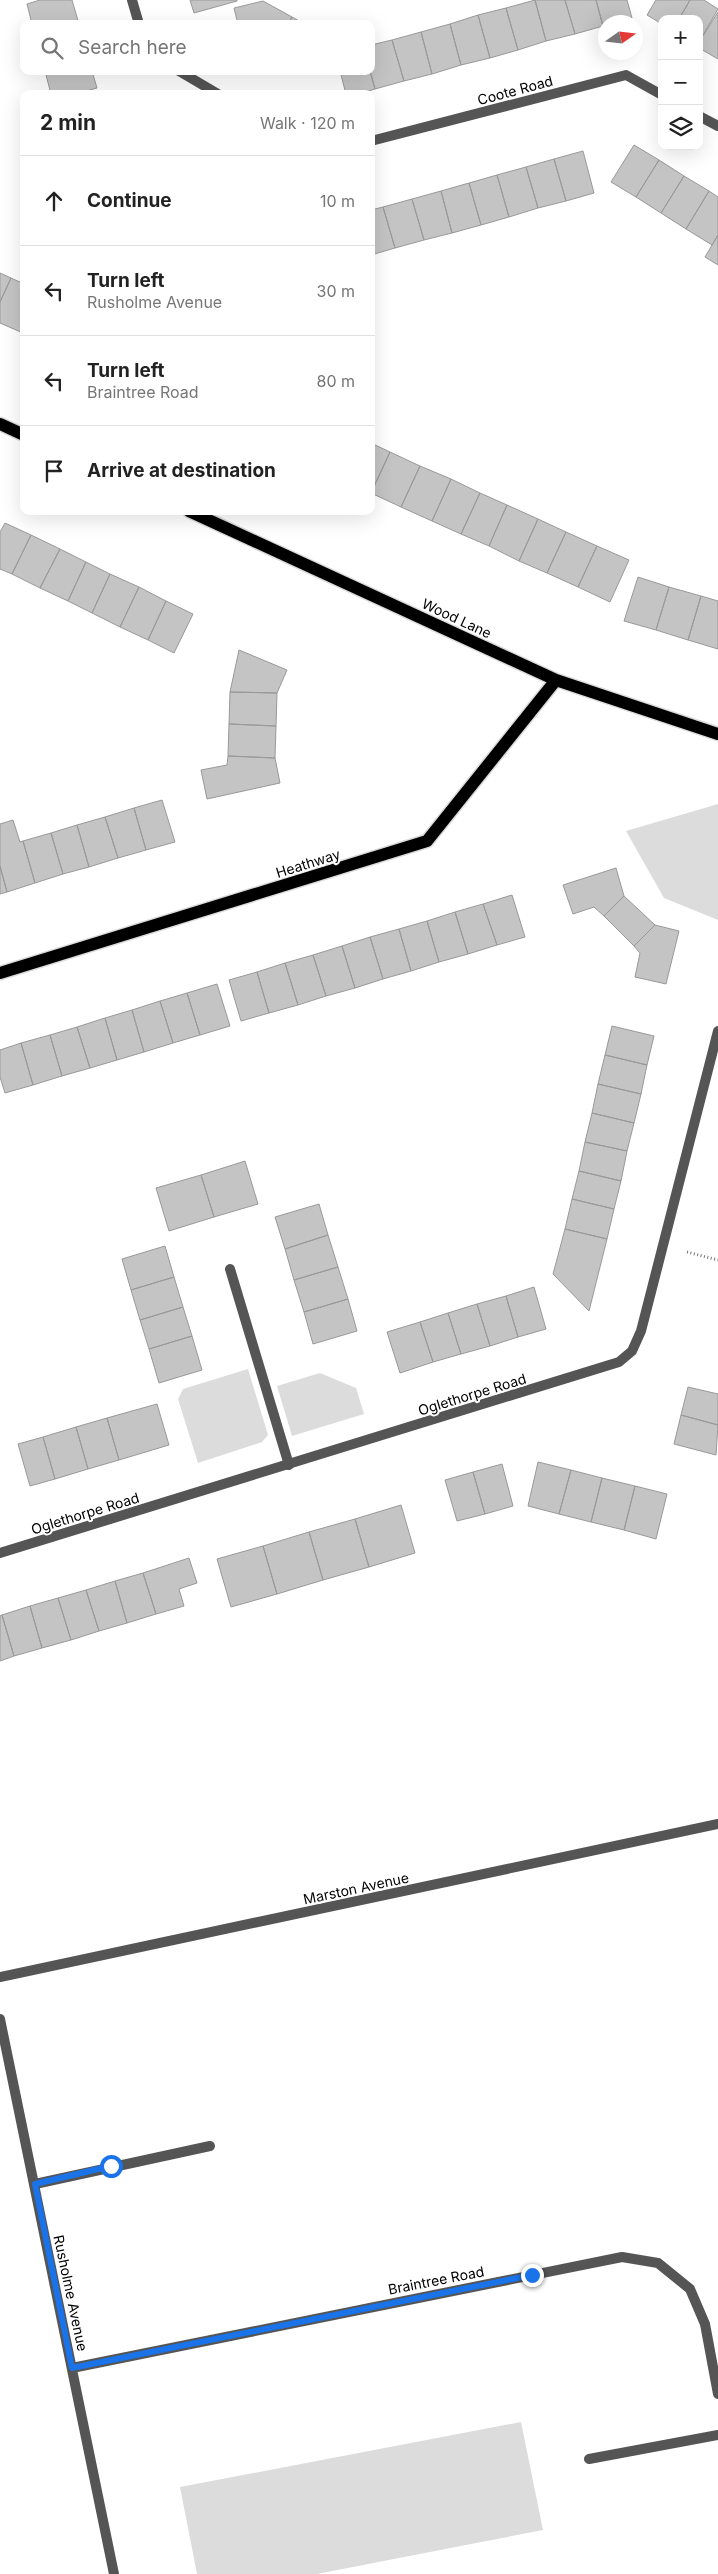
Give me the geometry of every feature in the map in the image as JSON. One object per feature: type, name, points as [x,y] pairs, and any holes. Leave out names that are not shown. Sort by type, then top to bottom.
[{"type":"main road","points":[[0,424],[20,433]]},
{"type":"main road","name":"Wood Lane","points":[[198,515],[556,680],[718,734]]},
{"type":"main road","name":"Heathway","points":[[0,973],[427,841],[556,680]]},
{"type":"street","points":[[132,0],[138,20]]},
{"type":"street","points":[[186,75],[211,90]]},
{"type":"street","name":"Coote Road","points":[[375,140],[626,75],[658,93]]},
{"type":"street","points":[[703,118],[718,126]]},
{"type":"street","name":"Oglethorpe Road","points":[[0,1553],[618,1362],[632,1351],[640,1331],[718,1031]]},
{"type":"street","points":[[230,1269],[289,1465]]},
{"type":"street","name":"Marston Avenue","points":[[0,1977],[718,1824]]},
{"type":"street","name":"Rusholme Avenue","points":[[0,2019],[114,2574]]},
{"type":"street","points":[[35,2184],[210,2146]]},
{"type":"street","name":"Braintree Road","points":[[72,2368],[622,2256],[658,2263],[690,2290],[705,2324],[718,2394]]},
{"type":"street","points":[[590,2459],[718,2435]]},
{"type":"path","points":[[663,1246],[718,1260]]},
{"type":"shaded area","points":[[718,804],[718,920],[664,898],[626,831]]},
{"type":"shaded area","points":[[248,1369],[268,1435],[262,1442],[198,1463],[178,1399],[183,1389]]},
{"type":"shaded area","points":[[320,1373],[356,1388],[364,1414],[292,1436],[277,1386]]},
{"type":"shaded area","points":[[521,2422],[543,2530],[317,2574],[197,2574],[180,2487]]},
{"type":"building","points":[[40,0],[72,0],[78,20],[31,20],[27,4]]},
{"type":"building","points":[[190,0],[237,0],[237,1],[194,13]]},
{"type":"building","points":[[535,0],[565,0],[575,34],[546,41]]},
{"type":"building","points":[[535,0],[546,41],[518,50],[506,8]]},
{"type":"building","points":[[565,0],[596,0],[600,15],[598,15],[598,27],[575,34]]},
{"type":"building","points":[[596,0],[627,0],[631,15],[600,15]]},
{"type":"building","points":[[656,0],[690,0],[681,15],[658,15],[658,22],[647,15]]},
{"type":"building","points":[[690,0],[704,0],[718,9],[703,35],[703,15],[681,15]]},
{"type":"building","points":[[263,1],[292,17],[290,20],[237,20],[234,8]]},
{"type":"building","points":[[506,8],[518,50],[490,58],[478,15]]},
{"type":"building","points":[[718,12],[718,59],[703,50],[703,36]]},
{"type":"building","points":[[478,15],[490,58],[461,65],[450,24]]},
{"type":"building","points":[[450,24],[461,65],[432,74],[421,32]]},
{"type":"building","points":[[421,32],[432,74],[404,81],[392,40]]},
{"type":"building","points":[[392,40],[404,81],[375,89],[371,75],[375,75],[375,44]]},
{"type":"building","points":[[46,75],[93,75],[97,88],[90,90],[50,90]]},
{"type":"building","points":[[341,75],[371,75],[375,89],[345,90]]},
{"type":"building","points":[[634,145],[659,160],[636,197],[611,182]]},
{"type":"building","points":[[583,151],[594,193],[566,201],[554,159]]},
{"type":"building","points":[[554,159],[566,201],[538,208],[526,167]]},
{"type":"building","points":[[659,160],[684,176],[661,213],[636,197]]},
{"type":"building","points":[[526,167],[538,208],[509,217],[497,175]]},
{"type":"building","points":[[497,175],[509,217],[481,225],[469,183]]},
{"type":"building","points":[[684,176],[709,191],[686,229],[661,213]]},
{"type":"building","points":[[469,183],[481,225],[452,233],[441,191]]},
{"type":"building","points":[[441,191],[452,233],[424,240],[412,199]]},
{"type":"building","points":[[709,191],[718,197],[718,235],[712,245],[686,229]]},
{"type":"building","points":[[412,199],[424,240],[395,248],[383,207]]},
{"type":"building","points":[[383,207],[395,248],[375,254],[375,209]]},
{"type":"building","points":[[718,235],[718,265],[705,257]]},
{"type":"building","points":[[0,273],[11,278],[0,302]]},
{"type":"building","points":[[11,278],[20,282],[20,332],[0,323],[0,302]]},
{"type":"building","points":[[375,445],[390,452],[375,484]]},
{"type":"building","points":[[390,452],[420,466],[401,507],[375,495],[375,484]]},
{"type":"building","points":[[420,466],[451,479],[432,521],[401,507]]},
{"type":"building","points":[[451,479],[480,493],[461,534],[432,521]]},
{"type":"building","points":[[480,493],[507,505],[489,546],[461,534]]},
{"type":"building","points":[[507,505],[538,519],[519,561],[489,546]]},
{"type":"building","points":[[538,519],[566,532],[547,573],[519,561]]},
{"type":"building","points":[[5,523],[31,535],[12,574],[0,569],[0,532]]},
{"type":"building","points":[[566,532],[597,546],[578,587],[547,573]]},
{"type":"building","points":[[31,535],[60,549],[40,588],[12,574]]},
{"type":"building","points":[[597,546],[629,560],[610,602],[578,587]]},
{"type":"building","points":[[60,549],[86,562],[68,601],[40,588]]},
{"type":"building","points":[[86,562],[110,574],[92,613],[68,601]]},
{"type":"building","points":[[110,574],[139,587],[120,627],[92,613]]},
{"type":"building","points":[[638,577],[669,587],[656,630],[624,621]]},
{"type":"building","points":[[139,587],[166,601],[148,640],[120,627]]},
{"type":"building","points":[[669,587],[701,596],[688,640],[656,630]]},
{"type":"building","points":[[701,596],[718,601],[718,649],[688,640]]},
{"type":"building","points":[[166,601],[193,614],[174,653],[148,640]]},
{"type":"building","points":[[239,650],[287,670],[277,693],[230,692]]},
{"type":"building","points":[[230,692],[277,693],[276,726],[229,724]]},
{"type":"building","points":[[229,724],[276,726],[275,758],[228,756]]},
{"type":"building","points":[[228,756],[275,758],[280,783],[207,799],[201,770],[227,765]]},
{"type":"building","points":[[162,800],[175,842],[146,850],[134,808]]},
{"type":"building","points":[[134,808],[146,850],[118,858],[105,817]]},
{"type":"building","points":[[105,817],[118,858],[89,867],[77,825]]},
{"type":"building","points":[[13,820],[20,842],[23,841],[35,883],[7,892],[0,866],[0,824]]},
{"type":"building","points":[[77,825],[89,867],[63,874],[51,833]]},
{"type":"building","points":[[51,833],[63,874],[35,883],[23,841]]},
{"type":"building","points":[[0,866],[7,892],[0,894]]},
{"type":"building","points":[[616,868],[624,896],[604,916],[594,907],[573,914],[563,885]]},
{"type":"building","points":[[512,895],[525,937],[497,945],[483,904]]},
{"type":"building","points":[[624,896],[655,925],[634,946],[604,916]]},
{"type":"building","points":[[483,904],[497,945],[468,954],[455,912]]},
{"type":"building","points":[[455,912],[468,954],[439,962],[427,921]]},
{"type":"building","points":[[427,921],[439,962],[411,971],[399,929]]},
{"type":"building","points":[[655,925],[679,931],[666,984],[635,977],[640,953],[634,946]]},
{"type":"building","points":[[399,929],[411,971],[383,979],[370,937]]},
{"type":"building","points":[[370,937],[383,979],[355,988],[342,946]]},
{"type":"building","points":[[342,946],[355,988],[326,996],[313,955]]},
{"type":"building","points":[[313,955],[326,996],[298,1005],[285,963]]},
{"type":"building","points":[[285,963],[298,1005],[269,1013],[257,972]]},
{"type":"building","points":[[257,972],[269,1013],[241,1021],[229,980]]},
{"type":"building","points":[[217,984],[230,1026],[200,1035],[187,993]]},
{"type":"building","points":[[187,993],[200,1035],[173,1043],[160,1001]]},
{"type":"building","points":[[160,1001],[173,1043],[144,1052],[132,1010]]},
{"type":"building","points":[[132,1010],[144,1052],[117,1060],[105,1018]]},
{"type":"building","points":[[105,1018],[117,1060],[90,1068],[77,1027]]},
{"type":"building","points":[[612,1026],[654,1036],[647,1065],[605,1055]]},
{"type":"building","points":[[77,1027],[90,1068],[62,1076],[50,1035]]},
{"type":"building","points":[[50,1035],[62,1076],[33,1085],[21,1043]]},
{"type":"building","points":[[21,1043],[33,1085],[5,1093],[0,1077],[0,1050]]},
{"type":"building","points":[[605,1055],[647,1065],[641,1094],[598,1084]]},
{"type":"building","points":[[598,1084],[641,1094],[634,1123],[592,1113]]},
{"type":"building","points":[[592,1113],[634,1123],[627,1151],[585,1142]]},
{"type":"building","points":[[585,1142],[627,1151],[621,1181],[579,1171]]},
{"type":"building","points":[[245,1161],[258,1204],[214,1217],[201,1175]]},
{"type":"building","points":[[579,1171],[621,1181],[614,1209],[572,1199]]},
{"type":"building","points":[[201,1175],[214,1217],[169,1231],[156,1188]]},
{"type":"building","points":[[572,1199],[614,1209],[607,1239],[565,1229]]},
{"type":"building","points":[[319,1204],[328,1235],[285,1249],[275,1217]]},
{"type":"building","points":[[565,1229],[607,1239],[589,1311],[553,1274]]},
{"type":"building","points":[[328,1235],[338,1267],[294,1280],[285,1249]]},
{"type":"building","points":[[165,1246],[174,1277],[131,1290],[122,1259]]},
{"type":"building","points":[[338,1267],[348,1299],[304,1312],[294,1280]]},
{"type":"building","points":[[174,1277],[183,1307],[140,1320],[131,1290]]},
{"type":"building","points":[[534,1287],[546,1329],[518,1337],[506,1296]]},
{"type":"building","points":[[506,1296],[518,1337],[490,1346],[477,1304]]},
{"type":"building","points":[[348,1299],[357,1331],[313,1344],[304,1312]]},
{"type":"building","points":[[477,1304],[490,1346],[461,1354],[448,1313]]},
{"type":"building","points":[[183,1307],[192,1336],[149,1349],[140,1320]]},
{"type":"building","points":[[448,1313],[461,1354],[433,1362],[420,1322]]},
{"type":"building","points":[[420,1322],[433,1362],[400,1373],[387,1332]]},
{"type":"building","points":[[192,1336],[202,1370],[159,1383],[149,1349]]},
{"type":"building","points":[[688,1387],[718,1394],[718,1425],[681,1415]]},
{"type":"building","points":[[157,1404],[169,1445],[119,1460],[107,1418]]},
{"type":"building","points":[[681,1415],[718,1425],[716,1455],[674,1444]]},
{"type":"building","points":[[107,1418],[119,1460],[88,1469],[76,1427]]},
{"type":"building","points":[[76,1427],[88,1469],[55,1479],[43,1437]]},
{"type":"building","points":[[43,1437],[55,1479],[30,1486],[18,1444]]},
{"type":"building","points":[[538,1462],[571,1470],[559,1514],[528,1506]]},
{"type":"building","points":[[502,1464],[513,1506],[485,1514],[473,1472]]},
{"type":"building","points":[[571,1470],[602,1478],[591,1522],[559,1514]]},
{"type":"building","points":[[473,1472],[485,1514],[457,1521],[445,1480]]},
{"type":"building","points":[[602,1478],[635,1486],[624,1530],[591,1522]]},
{"type":"building","points":[[635,1486],[667,1494],[656,1539],[624,1530]]},
{"type":"building","points":[[401,1505],[415,1553],[369,1567],[355,1519]]},
{"type":"building","points":[[355,1519],[369,1567],[323,1580],[309,1532]]},
{"type":"building","points":[[309,1532],[323,1580],[277,1594],[263,1546]]},
{"type":"building","points":[[263,1546],[277,1594],[231,1607],[217,1559]]},
{"type":"building","points":[[189,1558],[197,1583],[179,1589],[184,1606],[156,1614],[143,1573]]},
{"type":"building","points":[[143,1573],[156,1614],[127,1623],[115,1581]]},
{"type":"building","points":[[115,1581],[127,1623],[99,1631],[86,1590]]},
{"type":"building","points":[[86,1590],[99,1631],[71,1640],[58,1598]]},
{"type":"building","points":[[58,1598],[71,1640],[42,1648],[30,1606]]},
{"type":"building","points":[[30,1606],[42,1648],[14,1656],[2,1615]]},
{"type":"building","points":[[2,1615],[14,1656],[0,1661],[0,1616]]},
{"type":"route","points":[[111,2166],[35,2184],[72,2368],[532,2275]]}]
